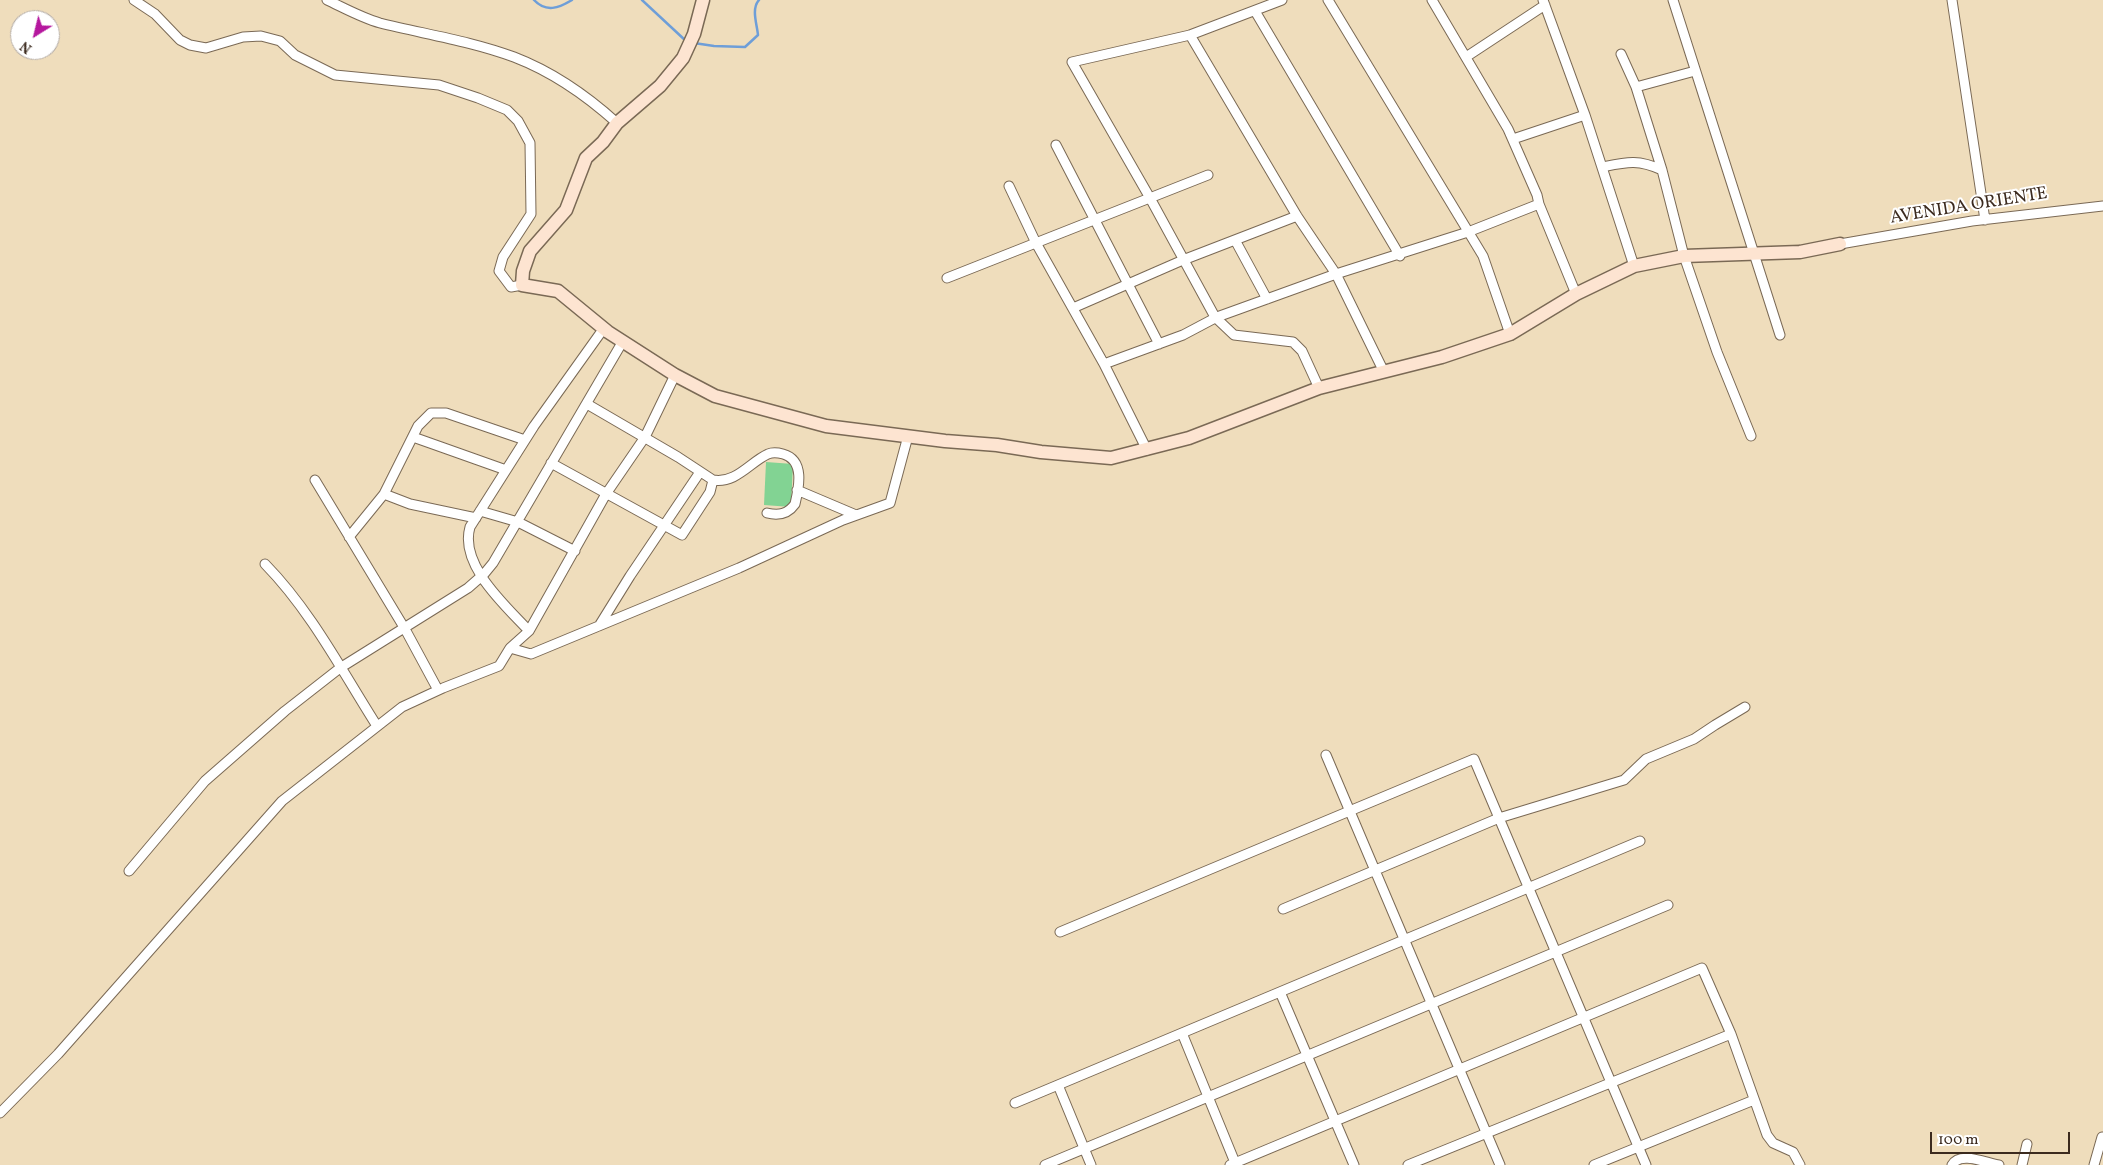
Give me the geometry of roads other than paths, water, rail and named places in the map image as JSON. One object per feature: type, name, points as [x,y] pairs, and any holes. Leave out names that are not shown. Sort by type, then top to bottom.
[{"type":"street","points":[[134,0],[155,14],[180,40],[190,45],[206,48],[243,36],[261,36],[280,41],[295,55],[335,76],[439,85],[507,110],[518,122],[530,142],[531,214],[503,257],[499,272],[511,288],[522,285],[558,291],[623,341],[675,375],[715,396],[826,426],[945,441],[997,445],[1041,452],[1111,458],[1189,438],[1319,388],[1442,357],[1510,334],[1576,294],[1634,266],[1684,256],[1800,252],[1840,244]]},
{"type":"street","points":[[327,0],[380,22],[514,57],[546,71],[583,93],[617,122]]},
{"type":"street","points":[[522,285],[523,271],[530,251],[566,210],[586,158],[603,142],[617,122],[660,86],[683,58],[693,38],[703,0]]},
{"type":"street","points":[[1282,0],[1190,35],[1072,62],[1150,198],[1182,260],[1217,317],[1234,335],[1293,342],[1302,351],[1319,388]]},
{"type":"street","points":[[1328,0],[1483,256],[1510,334]]},
{"type":"street","points":[[1432,0],[1513,139],[1576,294]]},
{"type":"street","points":[[1673,0],[1780,336]]},
{"type":"street","points":[[1952,0],[1986,220]]},
{"type":"street","points":[[1466,57],[1544,3],[1585,115],[1634,266]]},
{"type":"street","points":[[1254,11],[1400,256]]},
{"type":"street","points":[[1190,35],[1297,216],[1336,274],[1384,372]]},
{"type":"street","points":[[1621,54],[1636,87],[1662,170],[1684,256],[1717,352],[1751,436]]},
{"type":"street","points":[[1636,87],[1695,71]]},
{"type":"street","points":[[1513,139],[1585,115]]},
{"type":"street","points":[[1056,145],[1074,176],[1094,219],[1129,283],[1159,344]]},
{"type":"street","points":[[1602,167],[1625,162],[1641,162],[1662,170]]},
{"type":"street","points":[[947,278],[1208,175]]},
{"type":"street","points":[[1009,186],[1036,242],[1104,364],[1147,450]]},
{"type":"street","points":[[1104,364],[1183,335],[1217,317],[1336,274],[1400,256],[1539,204]]},
{"type":"street","name":"AVENIDA ORIENTE","points":[[1840,244],[1986,220],[2103,206]]},
{"type":"street","points":[[1073,308],[1182,260],[1297,216]]},
{"type":"street","points":[[1236,240],[1267,299]]},
{"type":"street","points":[[529,630],[482,576],[468,547],[468,534],[525,440],[604,328]]},
{"type":"street","points":[[129,871],[205,780],[285,711],[340,668],[468,588],[482,576],[493,563],[518,522],[623,341]]},
{"type":"street","points":[[0,1113],[58,1054],[282,801],[402,707],[438,690],[499,666],[510,648],[529,630],[606,494],[644,437],[675,375]]},
{"type":"street","points":[[587,404],[713,480],[719,481],[731,477],[768,454],[780,453],[792,458],[797,463],[799,474],[795,504],[790,511],[781,514],[767,513]]},
{"type":"street","points":[[350,537],[384,494],[412,438],[427,416],[435,412],[446,413],[525,440]]},
{"type":"street","points":[[510,648],[531,654],[739,568],[856,515],[890,503],[908,436]]},
{"type":"street","points":[[412,438],[506,470]]},
{"type":"street","points":[[552,463],[682,535],[710,492],[713,480]]},
{"type":"street","points":[[598,626],[700,472]]},
{"type":"street","points":[[315,480],[404,628],[438,690]]},
{"type":"street","points":[[797,490],[856,515]]},
{"type":"street","points":[[384,494],[410,504],[518,522],[575,551]]},
{"type":"street","points":[[265,564],[282,581],[298,602],[377,726]]},
{"type":"street","points":[[1283,909],[1498,818],[1624,780],[1646,759],[1694,739],[1745,707]]},
{"type":"street","points":[[1326,754],[1500,1165]]},
{"type":"street","points":[[1060,932],[1474,759],[1646,1165]]},
{"type":"street","points":[[1015,1103],[1640,841]]},
{"type":"street","points":[[1045,1165],[1668,905]]},
{"type":"street","points":[[1182,1033],[1234,1164],[1702,968],[1731,1034],[1754,1100],[1771,1141],[1790,1150],[1800,1165]]},
{"type":"street","points":[[1280,992],[1354,1165]]},
{"type":"street","points":[[1408,1165],[1731,1034]]},
{"type":"street","points":[[1058,1085],[1091,1165]]},
{"type":"street","points":[[1594,1165],[1754,1100]]},
{"type":"street","points":[[2094,1165],[2102,1137]]},
{"type":"street","points":[[2022,1165],[2027,1144]]},
{"type":"street","points":[[1952,1165],[1961,1158],[1999,1165]]},
{"type":"waterway","points":[[534,0],[543,7],[548,8],[557,7],[572,0]]},
{"type":"waterway","points":[[642,0],[686,41]]},
{"type":"waterway","points":[[694,43],[745,47],[758,35],[755,8],[759,0]]}]
